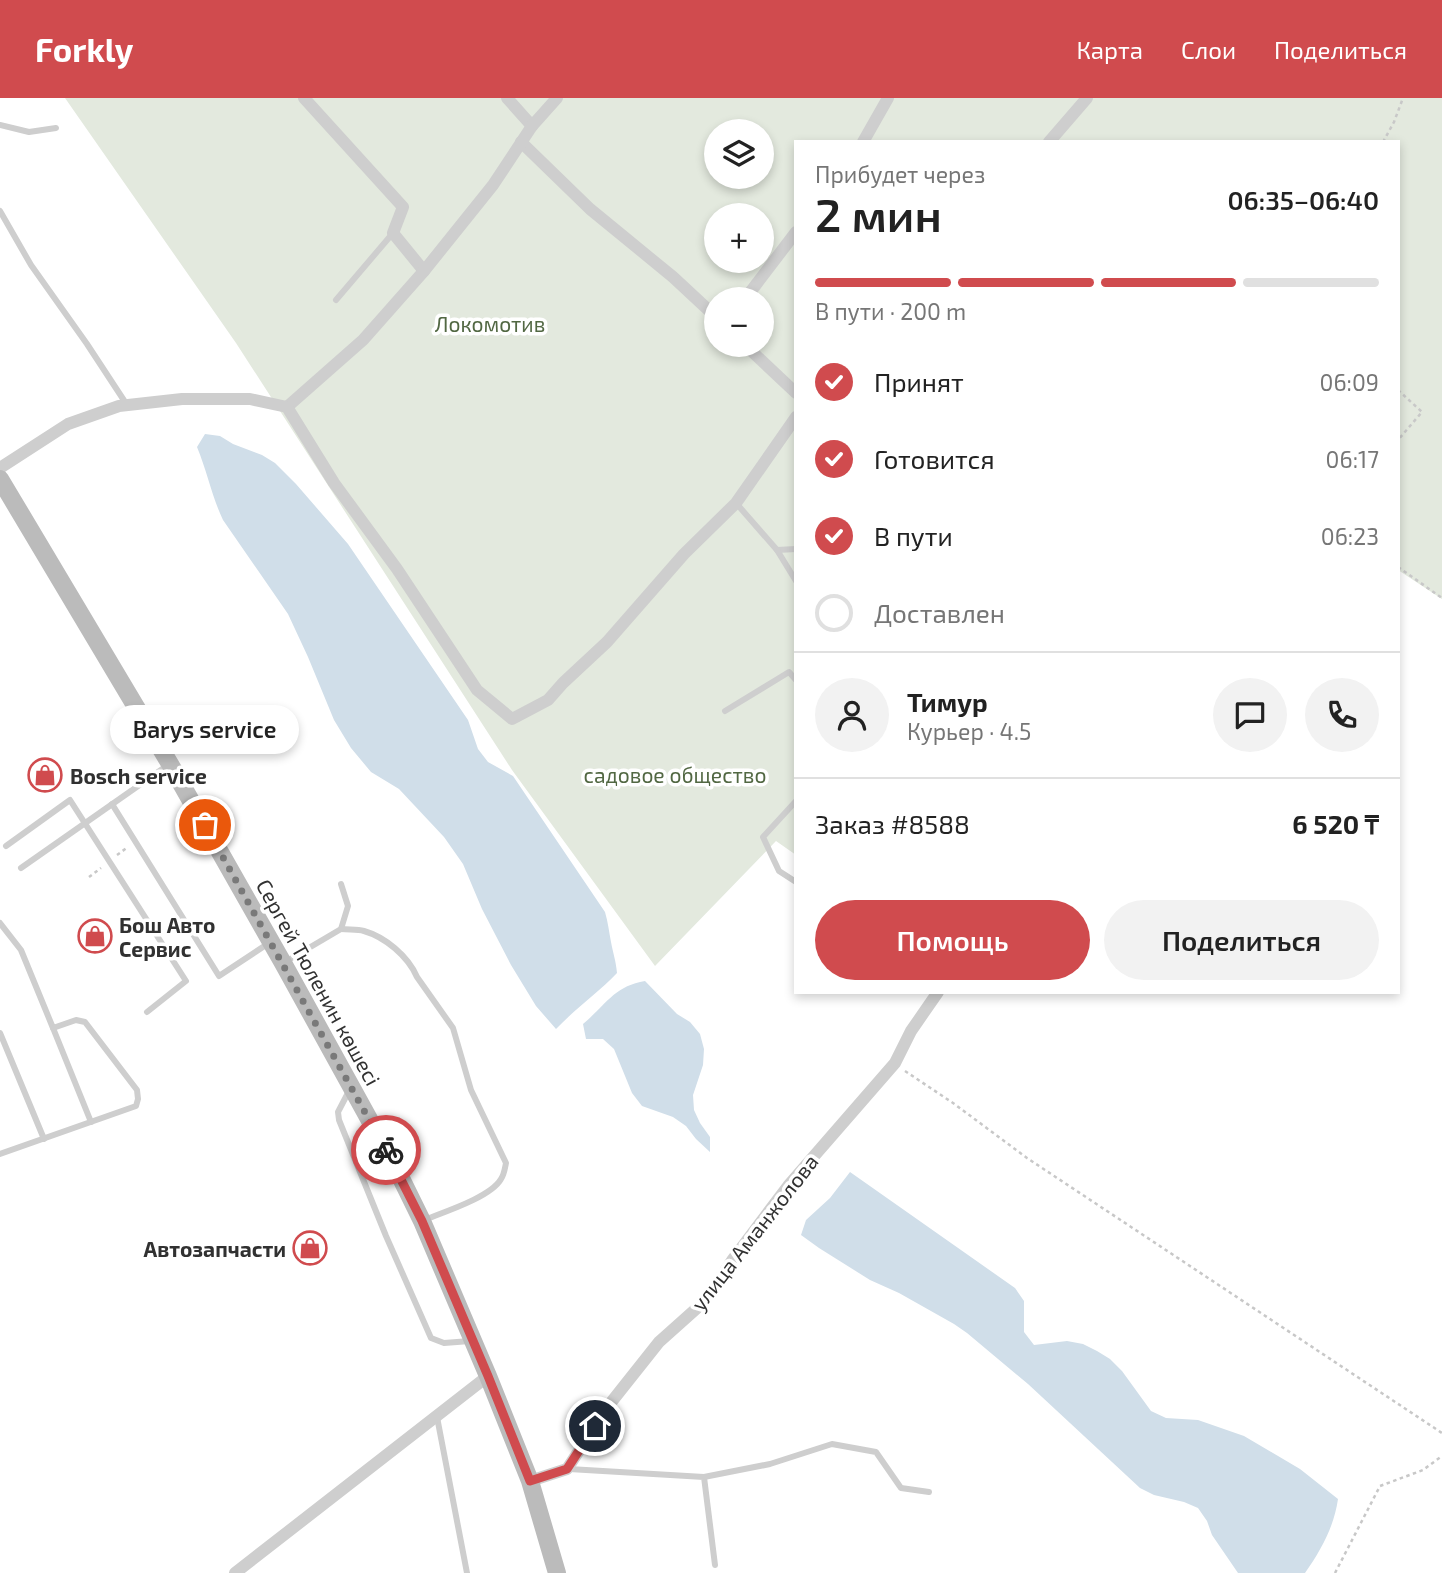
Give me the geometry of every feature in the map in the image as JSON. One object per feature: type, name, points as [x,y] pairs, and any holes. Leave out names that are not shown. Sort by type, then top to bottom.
[{"type":"main road","name":"Сергей Тюленин көшесі","points":[[0,479],[170,764],[351,1086],[422,1221],[530,1481],[557,1573]]},
{"type":"street","points":[[304,98],[403,207],[393,233],[424,271]]},
{"type":"street","points":[[507,98],[532,126]]},
{"type":"street","points":[[287,407],[363,340],[424,271],[493,185],[532,126],[557,98]]},
{"type":"street","points":[[864,140],[888,98]]},
{"type":"street","points":[[1051,140],[1087,98]]},
{"type":"street","points":[[521,142],[590,209],[704,306]]},
{"type":"street","points":[[754,287],[794,235]]},
{"type":"street","points":[[758,357],[794,391]]},
{"type":"street","points":[[0,468],[68,424],[119,406],[182,399],[250,399],[287,407],[334,482],[397,569],[477,690],[512,719],[548,700],[607,642],[684,554],[736,503],[794,420]]},
{"type":"street","name":"улица Аманжолова","points":[[567,1469],[609,1405],[659,1342],[706,1300],[788,1186],[895,1063],[911,1031],[937,994]]},
{"type":"street","points":[[234,1573],[488,1376]]},
{"type":"street","points":[[530,1481],[567,1469]]},
{"type":"lane","points":[[0,125],[29,132],[56,128]]},
{"type":"lane","points":[[0,211],[31,265],[127,405]]},
{"type":"lane","points":[[335,300],[393,233]]},
{"type":"lane","points":[[736,503],[777,550],[794,578]]},
{"type":"lane","points":[[777,550],[794,549]]},
{"type":"lane","points":[[725,711],[789,672],[794,678]]},
{"type":"lane","points":[[21,868],[170,764]]},
{"type":"lane","points":[[5,846],[70,800],[186,981],[146,1012]]},
{"type":"lane","points":[[794,803],[763,837],[779,871],[794,881]]},
{"type":"lane","points":[[112,804],[219,976],[270,942]]},
{"type":"lane","points":[[341,884],[348,906],[341,929]]},
{"type":"lane","points":[[0,923],[21,950],[90,1122]]},
{"type":"lane","points":[[283,963],[341,929],[361,930],[380,938],[408,960],[453,1028],[471,1090],[506,1163],[502,1178],[492,1189],[422,1221]]},
{"type":"lane","points":[[0,1154],[136,1106],[136,1090],[85,1022],[76,1020],[53,1028]]},
{"type":"lane","points":[[0,1033],[44,1139]]},
{"type":"lane","points":[[351,1086],[338,1112],[338,1120],[432,1338],[444,1342],[472,1341]]},
{"type":"lane","points":[[436,1415],[467,1573]]},
{"type":"lane","points":[[567,1469],[704,1477],[770,1464],[832,1444],[876,1452],[901,1488],[929,1492]]},
{"type":"lane","points":[[704,1477],[715,1565]]},
{"type":"path","points":[[1384,140],[1403,98]]},
{"type":"path","points":[[1400,392],[1422,412],[1400,438]]},
{"type":"path","points":[[1400,568],[1442,598]]},
{"type":"path","points":[[895,1063],[1027,1158],[1442,1433]]},
{"type":"path","points":[[1335,1573],[1380,1486],[1423,1470],[1442,1456]]},
{"type":"green space","name":"Локомотив","points":[[65,98],[1442,98],[1442,599],[1400,571],[1400,140],[794,140],[794,854],[776,841],[655,966],[512,770],[236,343]]},
{"type":"shaded area","points":[[205,434],[220,436],[275,463],[348,544],[468,720],[478,749],[488,762],[513,776],[605,912],[617,973],[556,1029],[536,1006],[511,965],[482,909],[463,864],[444,837],[399,789],[371,772],[351,748],[334,720],[288,614],[223,520],[197,447]]},
{"type":"shaded area","points":[[645,981],[700,1034],[704,1049],[703,1065],[693,1095],[694,1110],[710,1137],[710,1152],[686,1126],[673,1117],[642,1106],[632,1093],[614,1049],[603,1039],[586,1039],[583,1024],[625,987]]},
{"type":"shaded area","points":[[850,1172],[1015,1288],[1024,1301],[1024,1332],[1034,1345],[1067,1341],[1083,1344],[1097,1351],[1122,1371],[1151,1411],[1166,1418],[1198,1420],[1244,1436],[1300,1469],[1338,1499],[1326,1538],[1305,1573],[1238,1573],[1212,1535],[1198,1508],[1140,1488],[1028,1384],[967,1333],[899,1293],[870,1280],[801,1235],[806,1220],[830,1198]]},
{"type":"way so far","points":[[205,825],[386,1150]]},
{"type":"place","name":"Bosch service","points":[[45,775]]},
{"type":"place","name":"Barys service","points":[[205,825]]},
{"type":"place","name":"Бош Авто Сервис","points":[[95,936]]},
{"type":"place","name":"Автозапчасти","points":[[310,1248]]},
{"type":"route","points":[[386,1150],[422,1221],[530,1481],[567,1469],[595,1426]]},
{"type":"park label","name":"садовое общество","points":[[675,774]]}]
